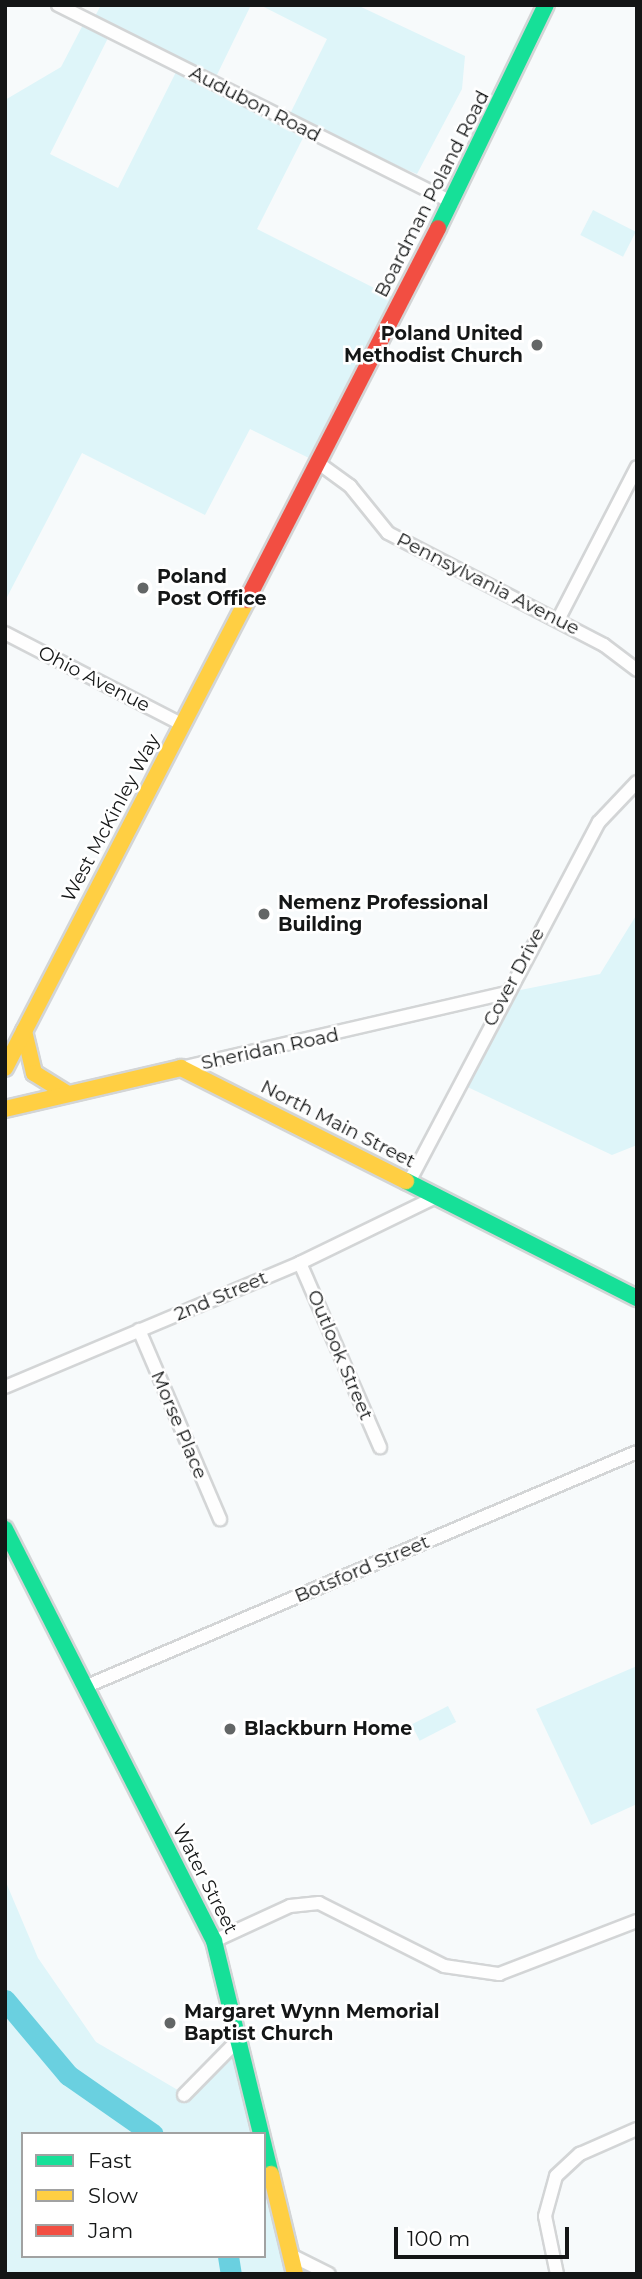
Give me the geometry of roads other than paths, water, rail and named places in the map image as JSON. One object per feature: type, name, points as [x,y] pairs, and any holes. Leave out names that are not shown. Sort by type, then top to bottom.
[{"type":"main road","name":"Boardman Poland Road","points":[[254,587],[452,202],[546,5]]},
{"type":"main road","name":"West McKinley Way","points":[[5,1068],[254,587]]},
{"type":"main road","points":[[24,1031],[34,1073],[66,1093]]},
{"type":"main road","points":[[5,1109],[181,1068]]},
{"type":"main road","name":"North Main Street","points":[[181,1068],[434,1198],[637,1298]]},
{"type":"main road","name":"Water Street","points":[[5,1529],[87,1686],[214,1941],[261,2132]]},
{"type":"main road","name":"Water Street","points":[[266,2152],[293,2256],[295,2274]]},
{"type":"street","name":"Audubon Road","points":[[58,5],[452,202]]},
{"type":"street","name":"Pennsylvania Avenue","points":[[317,462],[350,486],[388,533],[558,620],[637,670]]},
{"type":"street","points":[[558,620],[637,467]]},
{"type":"street","name":"Ohio Avenue","points":[[5,633],[183,725]]},
{"type":"street","name":"Cover Drive","points":[[408,1184],[505,993],[599,822],[637,782]]},
{"type":"street","name":"Sheridan Road","points":[[181,1068],[360,1031],[404,1012],[505,993]]},
{"type":"street","name":"2nd Street","points":[[5,1387],[300,1263],[434,1198]]},
{"type":"street","name":"Outlook Street","points":[[300,1263],[380,1447]]},
{"type":"street","name":"Morse Place","points":[[139,1330],[220,1519]]},
{"type":"street","name":"Botsford Street","points":[[87,1686],[637,1452]]},
{"type":"street","points":[[214,1941],[281,1909],[320,1903],[444,1966],[499,1974],[637,1921]]},
{"type":"street","points":[[184,2095],[237,2041]]},
{"type":"street","points":[[558,2274],[545,2217],[556,2176],[580,2154],[637,2129]]},
{"type":"street","points":[[293,2256],[330,2274]]},
{"type":"waterway","points":[[5,2000],[68,2075],[150,2132]]},
{"type":"waterway","points":[[228,2258],[231,2274]]},
{"type":"place","name":"Poland United Methodist Church","points":[[537,345]]},
{"type":"place","name":"Poland Post Office","points":[[143,588]]},
{"type":"place","name":"Nemenz Professional Building","points":[[264,914]]},
{"type":"place","name":"Blackburn Home","points":[[230,1729]]},
{"type":"place","name":"Margaret Wynn Memorial Baptist Church","points":[[170,2023]]}]
